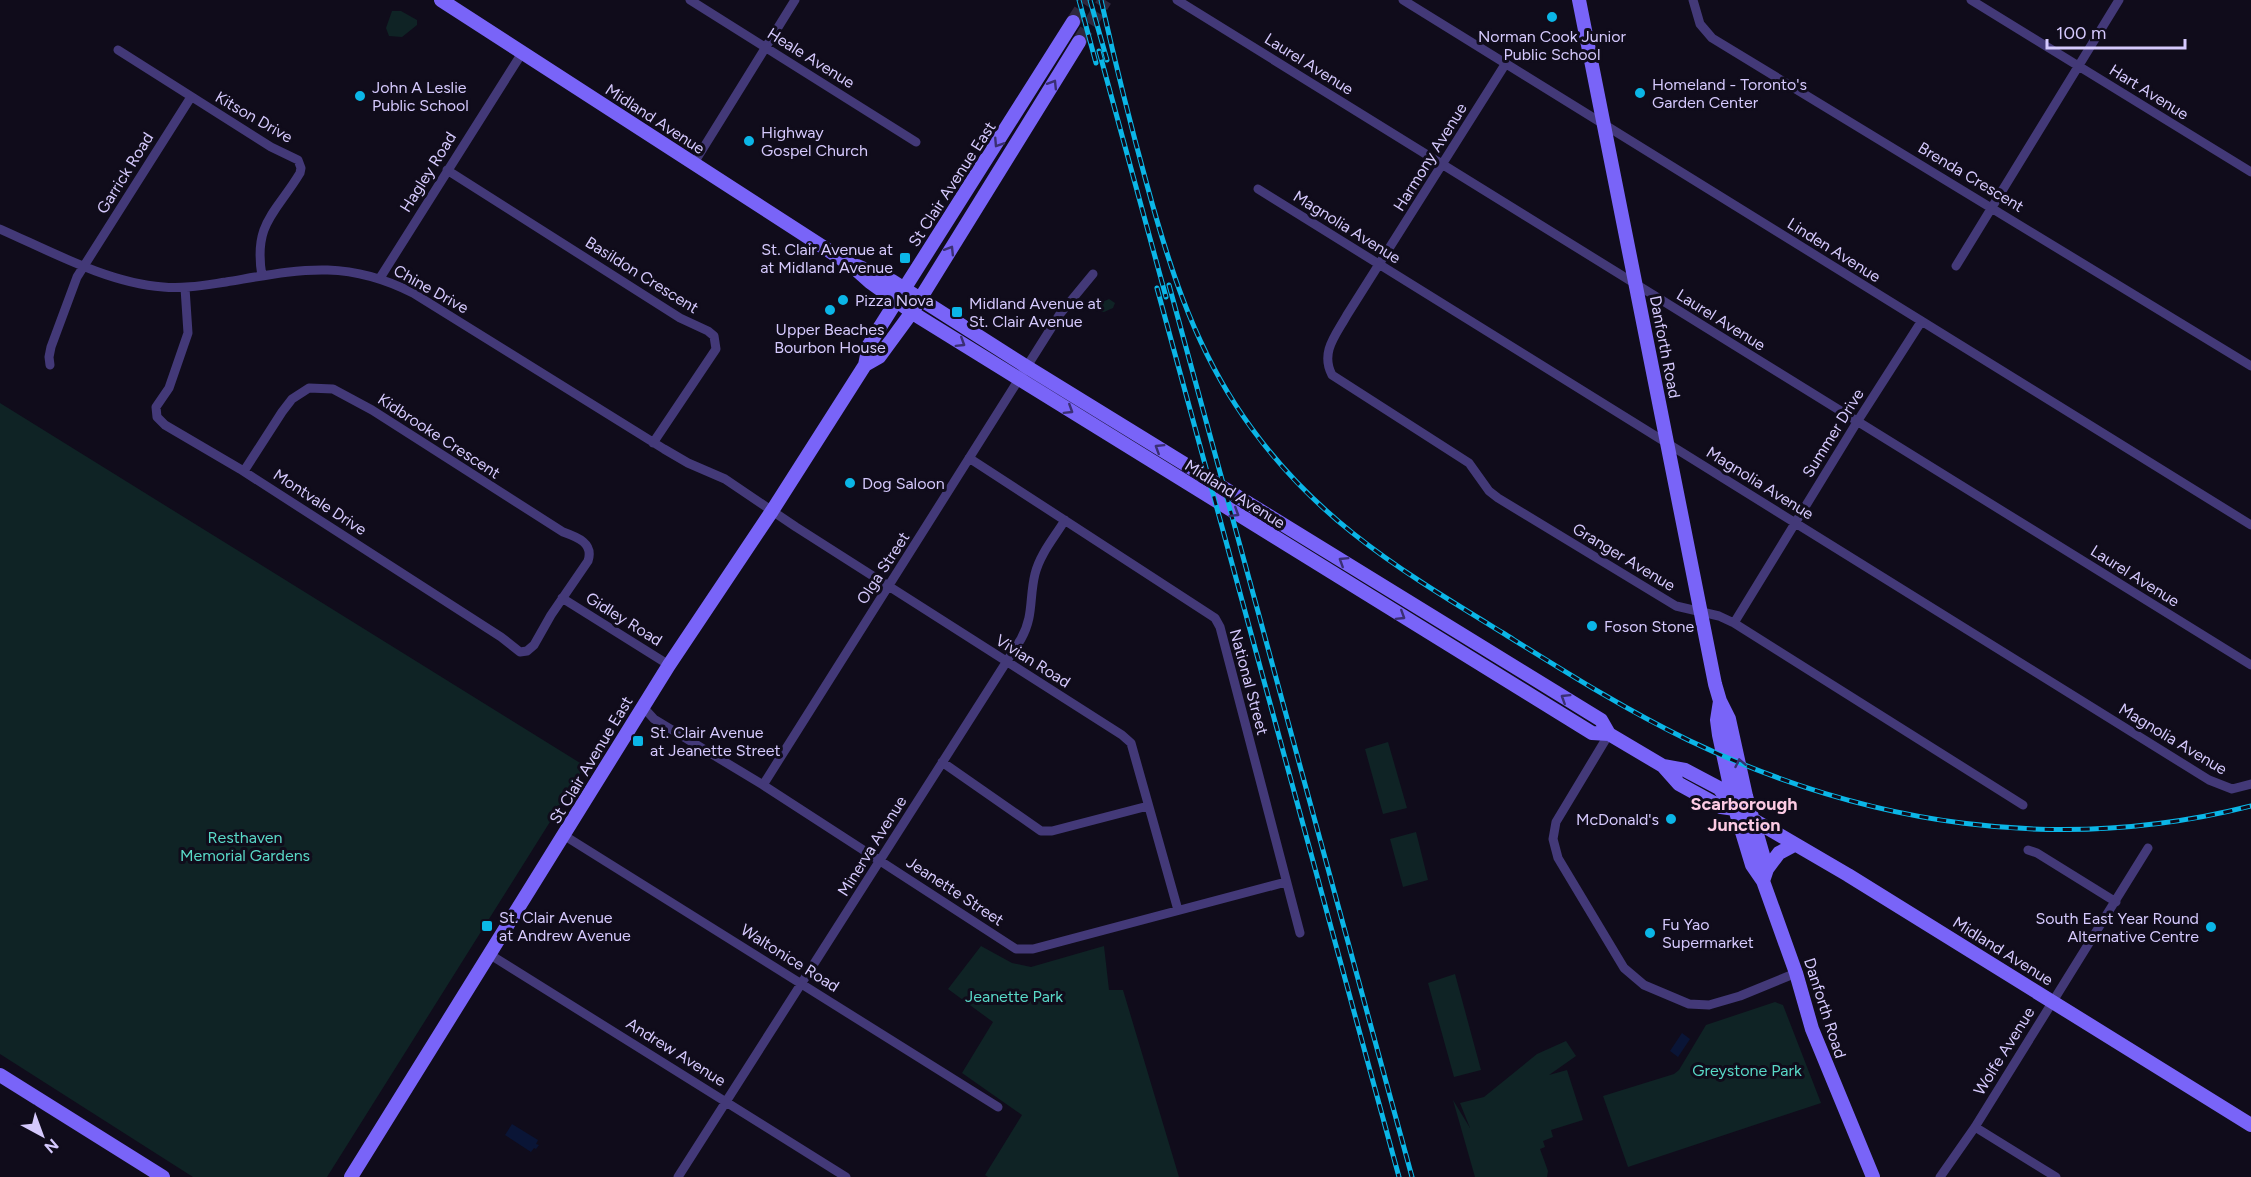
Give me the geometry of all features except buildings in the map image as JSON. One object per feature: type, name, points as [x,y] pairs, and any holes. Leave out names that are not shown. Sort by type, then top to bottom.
[{"type":"main road","name":"Danforth Road","points":[[1579,0],[1719,700],[1729,719],[1765,875],[1812,1029],[1873,1177]]},
{"type":"main road","name":"Midland Avenue","points":[[448,2],[522,53],[851,265],[870,282],[901,296],[920,300],[1601,720],[1609,734]]},
{"type":"main road","name":"St Clair Avenue East","points":[[351,1177],[565,836],[669,665],[772,511],[865,365],[869,345],[1074,22]]},
{"type":"main road","name":"St Clair Avenue East","points":[[865,365],[879,357],[920,300],[1079,42]]},
{"type":"main road","name":"Midland Avenue","points":[[901,296],[912,312],[1592,733],[1609,734],[1663,766],[1685,770],[1719,788],[1735,809],[2251,1125]]},
{"type":"main road","name":"Danforth Road","points":[[1719,700],[1717,720],[1719,735],[1735,809],[1752,865],[1765,875]]},
{"type":"main road","points":[[1765,875],[1779,854],[1794,844]]},
{"type":"main road","points":[[0,1075],[163,1177]]},
{"type":"street","name":"Heale Avenue","points":[[690,0],[916,142]]},
{"type":"street","points":[[694,164],[795,0]]},
{"type":"street","name":"Laurel Avenue","points":[[1177,0],[2251,665]]},
{"type":"street","name":"Linden Avenue","points":[[1402,0],[2251,525]]},
{"type":"street","name":"Brenda Crescent","points":[[1693,0],[1700,24],[1712,38],[2251,366]]},
{"type":"street","name":"Hart Avenue","points":[[1971,0],[2251,172]]},
{"type":"street","points":[[1956,266],[2119,0]]},
{"type":"street","name":"Kitson Drive","points":[[118,50],[271,147],[295,157],[299,162],[300,173],[280,200],[262,233],[259,249],[262,276]]},
{"type":"street","name":"Hagley Road","points":[[380,278],[522,53]]},
{"type":"street","name":"Harmony Avenue","points":[[1380,266],[1506,63]]},
{"type":"street","name":"Garrick Road","points":[[50,365],[51,347],[77,277],[191,97]]},
{"type":"street","name":"Basildon Crescent","points":[[447,170],[680,318],[714,336],[716,349],[653,443]]},
{"type":"street","name":"Magnolia Avenue","points":[[1258,189],[2209,780],[2232,789],[2251,784]]},
{"type":"street","name":"Chine Drive","points":[[0,229],[84,265],[135,283],[184,288],[325,268],[361,273],[392,282],[433,304],[653,443],[688,463],[725,479],[772,511]]},
{"type":"street","name":"Granger Avenue","points":[[1380,266],[1347,315],[1330,346],[1326,357],[1327,366],[1332,375],[1469,463],[1489,492],[1498,498],[1676,606],[1719,616],[1734,623],[2023,805]]},
{"type":"street","name":"Olga Street","points":[[764,785],[1060,314],[1093,274]]},
{"type":"street","name":"Montvale Drive","points":[[184,288],[188,333],[170,388],[159,401],[156,413],[165,425],[244,471],[501,637],[520,652],[527,651],[534,645],[562,598]]},
{"type":"street","name":"Summer Drive","points":[[1734,623],[1921,322]]},
{"type":"street","name":"Kidbrooke Crescent","points":[[244,471],[282,412],[300,392],[309,388],[322,387],[343,393],[562,532],[575,536],[589,546],[591,553],[588,561],[562,598]]},
{"type":"street","name":"National Street","points":[[969,458],[1215,618],[1220,627],[1300,933]]},
{"type":"street","name":"Vivian Road","points":[[772,511],[1131,743],[1178,910]]},
{"type":"street","name":"Minerva Avenue","points":[[678,1177],[1023,636],[1030,620],[1035,574],[1042,556],[1065,520]]},
{"type":"street","name":"Gidley Road","points":[[562,598],[669,665]]},
{"type":"street","name":"Jeanette Street","points":[[643,707],[654,719],[764,785],[1020,950],[1033,949],[1286,882]]},
{"type":"street","points":[[1609,734],[1557,820],[1553,843],[1558,858],[1626,970],[1644,985],[1699,1006],[1716,1004],[1796,973]]},
{"type":"street","points":[[942,762],[1041,831],[1052,831],[1148,806]]},
{"type":"street","name":"Waltonice Road","points":[[565,836],[998,1107]]},
{"type":"street","name":"Wolfe Avenue","points":[[1940,1177],[1974,1127],[2148,848]]},
{"type":"street","points":[[2028,850],[2037,853],[2116,902]]},
{"type":"street","name":"Andrew Avenue","points":[[489,954],[846,1177]]},
{"type":"street","points":[[1974,1127],[2056,1177]]},
{"type":"green space","points":[[392,11],[401,11],[417,20],[417,25],[402,37],[389,36],[386,28]]},
{"type":"green space","points":[[1109,299],[1115,303],[1113,308],[1104,312],[1098,311],[1096,305]]},
{"type":"green space","name":"Resthaven Memorial Gardens","points":[[0,403],[585,766],[327,1177],[193,1177],[0,1054]]},
{"type":"green space","points":[[1388,742],[1407,808],[1383,814],[1365,749]]},
{"type":"green space","points":[[1416,832],[1428,880],[1403,887],[1390,839]]},
{"type":"green space","name":"Jeanette Park","points":[[981,946],[1012,963],[1031,967],[1104,946],[1109,990],[1123,990],[1179,1177],[988,1177],[985,1175],[1022,1115],[962,1073],[993,1022],[948,989]]},
{"type":"green space","points":[[1455,974],[1481,1070],[1454,1077],[1428,983]]},
{"type":"green space","name":"Greystone Park","points":[[1775,1002],[1783,1005],[1821,1103],[1628,1167],[1603,1096],[1674,1074],[1679,1070],[1706,1025]]},
{"type":"green space","points":[[1566,1041],[1576,1056],[1549,1075],[1567,1070],[1583,1120],[1551,1130],[1553,1137],[1543,1141],[1545,1147],[1540,1149],[1548,1171],[1547,1177],[1475,1177],[1453,1100],[1470,1128],[1460,1103],[1484,1097],[1537,1054]]},
{"type":"water","points":[[1682,1033],[1690,1039],[1678,1057],[1670,1051]]},
{"type":"water","points":[[512,1124],[538,1140],[536,1144],[539,1145],[536,1149],[534,1148],[531,1152],[505,1135]]},
{"type":"tunnel","points":[[1073,22],[1087,0]]},
{"type":"tunnel","points":[[1079,42],[1105,0]]},
{"type":"railway","points":[[1079,0],[1096,63]]},
{"type":"railway","points":[[1090,0],[1107,60]]},
{"type":"railway","points":[[1101,0],[1163,242],[1193,325],[1219,378],[1262,443],[1292,477],[1355,535],[1389,561],[1641,716],[1688,740],[1755,769],[1824,793],[1893,811],[1964,823],[2035,829],[2107,828],[2179,821],[2251,806]]},
{"type":"railway","points":[[1099,51],[1166,297]]},
{"type":"railway","points":[[1169,285],[1412,1177]]},
{"type":"railway","points":[[1157,288],[1399,1177]]},
{"type":"place","name":"Norman Cook Junior Public School","points":[[1552,17]]},
{"type":"place","name":"Homeland - Toronto's Garden Center","points":[[1640,93]]},
{"type":"place","name":"John A Leslie Public School","points":[[360,96]]},
{"type":"place","name":"Highway Gospel Church","points":[[749,141]]},
{"type":"place","name":"St. Clair Avenue at at Midland Avenue","points":[[905,258]]},
{"type":"place","name":"Pizza Nova","points":[[843,300]]},
{"type":"place","name":"Upper Beaches Bourbon House","points":[[830,310]]},
{"type":"place","name":"Midland Avenue at St. Clair Avenue","points":[[957,312]]},
{"type":"place","name":"Dog Saloon","points":[[850,483]]},
{"type":"place","name":"Foson Stone","points":[[1592,626]]},
{"type":"place","name":"St. Clair Avenue at Jeanette Street","points":[[638,741]]},
{"type":"place","name":"McDonald's","points":[[1671,819]]},
{"type":"place","name":"St. Clair Avenue at Andrew Avenue","points":[[487,926]]},
{"type":"place","name":"South East Year Round Alternative Centre","points":[[2211,927]]},
{"type":"place","name":"Fu Yao Supermarket","points":[[1650,933]]},
{"type":"district","name":"Scarborough Junction","points":[[1744,814]]}]
